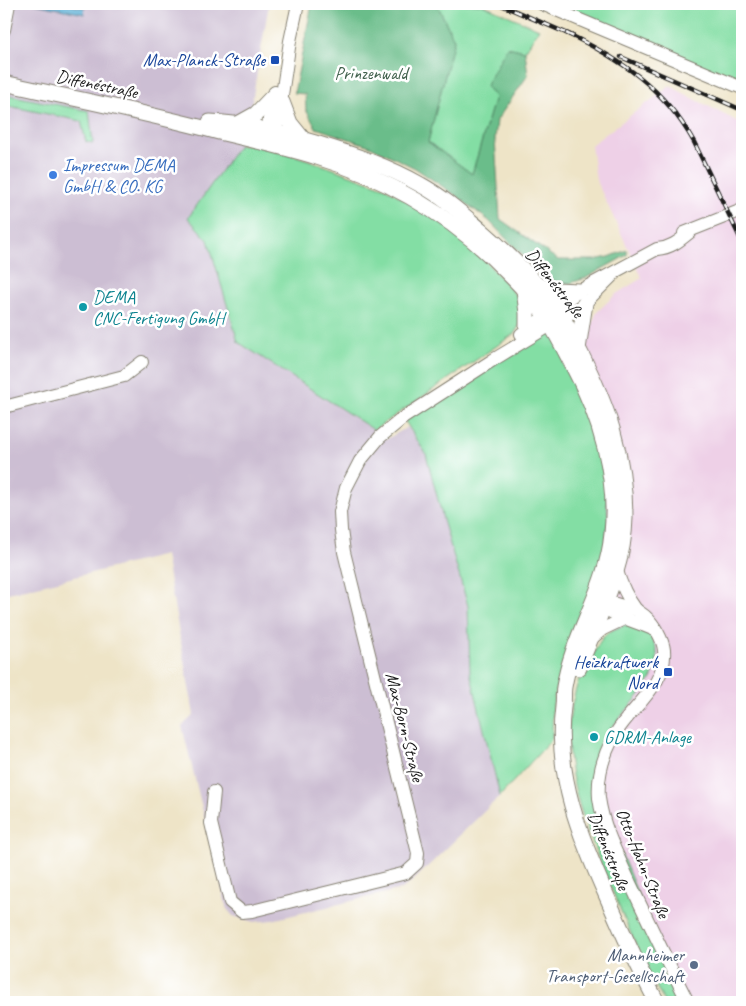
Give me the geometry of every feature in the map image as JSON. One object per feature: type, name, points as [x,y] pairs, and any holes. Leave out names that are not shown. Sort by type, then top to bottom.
[{"type":"main road","name":"Diffenéstraße","points":[[4,83],[183,122],[270,136],[302,139],[389,169],[423,186],[459,211],[506,252],[530,287],[578,349],[602,396],[612,426],[621,463],[624,519],[623,541],[617,571],[602,603],[574,652],[564,687],[561,721],[564,770],[570,802],[599,878],[625,938],[657,1002]]},
{"type":"main road","points":[[238,124],[278,98],[290,123],[302,139]]},
{"type":"main road","name":"Diffenéstraße","points":[[183,122],[238,124],[318,157],[368,175],[411,196],[452,222],[530,287]]},
{"type":"main road","points":[[527,329],[530,287],[555,290],[582,297],[578,349]]},
{"type":"main road","name":"Diffenéstraße","points":[[554,317],[589,400],[599,429],[609,466],[613,502],[612,534],[602,603],[590,640],[564,704]]},
{"type":"street","points":[[4,30],[9,4]]},
{"type":"street","points":[[270,136],[269,119],[278,98],[280,68],[290,42],[298,4]]},
{"type":"street","points":[[542,4],[742,88]]},
{"type":"street","points":[[554,317],[582,297],[594,282],[614,274],[657,249],[667,248],[677,243],[690,232],[742,210]]},
{"type":"street","name":"Max-Born-Straße","points":[[493,360],[527,329],[554,317]]},
{"type":"street","name":"Max-Born-Straße","points":[[214,792],[211,823],[230,902],[242,912],[406,873],[417,863],[418,853],[344,552],[341,530],[341,505],[348,483],[360,461],[380,437],[404,418],[493,360],[554,317]]},
{"type":"street","points":[[4,407],[124,376],[142,362]]},
{"type":"street","name":"Otto-Hahn-Straße","points":[[617,571],[623,591],[636,610],[648,618],[661,639],[664,659],[653,688],[617,731],[605,752],[599,774],[599,798],[604,822],[614,846],[665,958],[688,1002]]},
{"type":"street","points":[[602,603],[626,618],[655,630]]},
{"type":"street","name":"Otto-Hahn-Straße","points":[[602,603],[636,610]]},
{"type":"street","points":[[590,640],[608,626],[626,618]]},
{"type":"shaded area","points":[[4,4],[269,4],[251,107],[239,145],[188,218],[208,240],[238,342],[387,439],[408,427],[426,454],[468,606],[470,672],[500,796],[416,878],[402,889],[272,920],[254,922],[233,916],[227,909],[182,726],[194,715],[165,555],[4,594]]},
{"type":"shaded area","points":[[670,86],[742,124],[742,1002],[682,1002],[593,785],[599,750],[608,732],[629,707],[614,629],[584,614],[578,380],[589,331],[597,312],[616,294],[642,278],[596,180],[591,145]]},
{"type":"green space","name":"Prinzenwald","points":[[312,4],[437,4],[454,40],[428,142],[472,174],[495,97],[486,86],[507,47],[525,51],[528,75],[497,120],[495,139],[500,219],[558,260],[594,260],[627,250],[627,255],[586,278],[568,284],[554,281],[541,274],[488,220],[415,168],[370,146],[316,128],[306,110],[305,94],[294,93]]},
{"type":"green space","points":[[437,4],[482,4],[539,29],[525,51],[507,47],[495,97],[472,174],[428,142],[454,40]]},
{"type":"green space","points":[[557,4],[742,4],[742,83]]},
{"type":"green space","points":[[4,94],[89,111],[93,143],[86,142],[81,121],[4,105]]},
{"type":"green space","points":[[250,144],[300,157],[386,188],[466,239],[520,300],[521,323],[514,334],[374,430],[238,342],[208,240],[188,218],[239,145]]},
{"type":"green space","points":[[551,325],[579,377],[604,473],[608,516],[604,557],[556,687],[553,704],[552,739],[500,796],[470,672],[468,606],[426,454],[403,418]]},
{"type":"green space","points":[[629,624],[647,632],[651,636],[657,657],[655,669],[650,681],[642,692],[608,733],[598,758],[593,785],[682,1002],[664,1002],[642,957],[614,896],[593,843],[579,804],[570,764],[568,744],[570,716],[584,665],[588,665],[602,638],[612,630]]},
{"type":"water","points":[[35,4],[65,4],[85,8],[84,14]]},
{"type":"railway","points":[[499,4],[573,36]]},
{"type":"railway","points":[[566,33],[605,53],[623,65],[655,91],[669,106],[694,142],[742,242]]},
{"type":"railway","points":[[621,57],[742,110]]},
{"type":"place","name":"Max-Planck-Straße","points":[[275,60]]},
{"type":"place","name":"Impressum DEMA GmbH & CO. KG","points":[[53,175]]},
{"type":"place","name":"DEMA CNC-Fertigung GmbH","points":[[83,307]]},
{"type":"place","name":"Heizkraftwerk Nord","points":[[668,672]]},
{"type":"place","name":"GDRM-Anlage","points":[[594,737]]},
{"type":"place","name":"Mannheimer Transport-Gesellschaft","points":[[694,965]]}]
